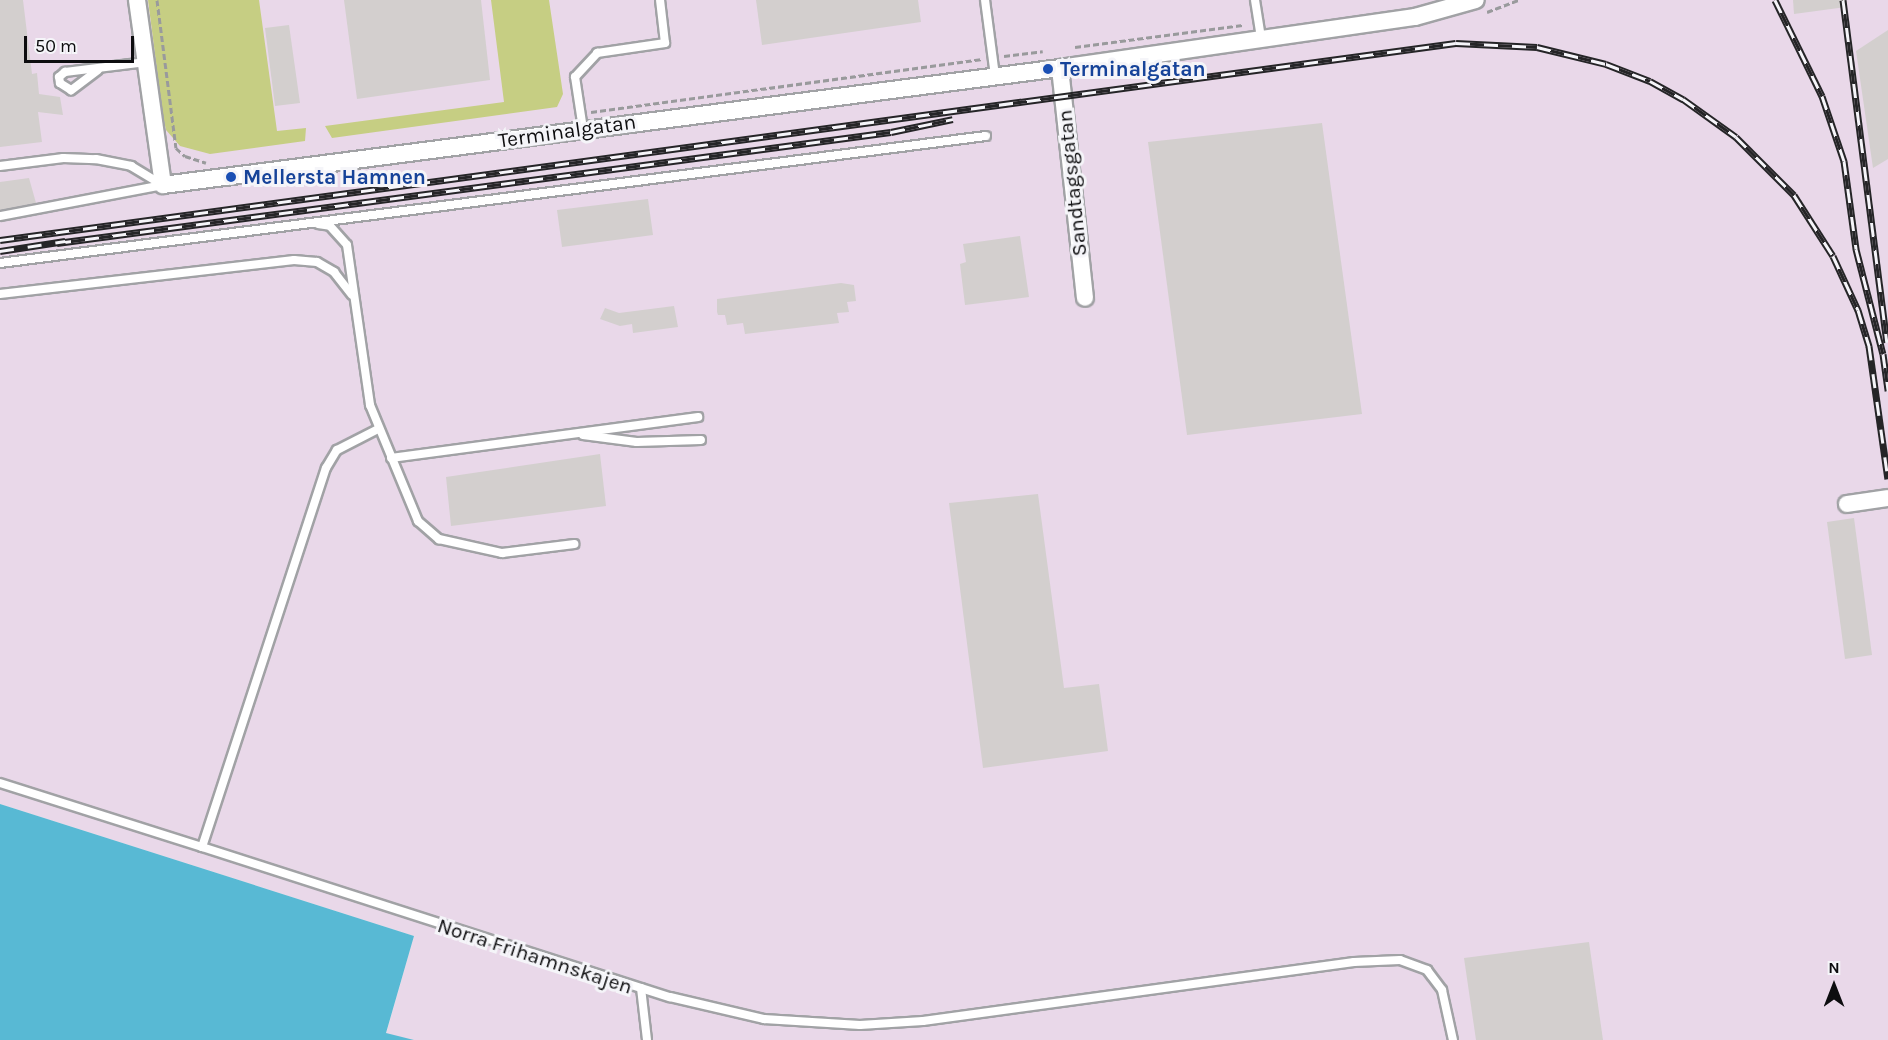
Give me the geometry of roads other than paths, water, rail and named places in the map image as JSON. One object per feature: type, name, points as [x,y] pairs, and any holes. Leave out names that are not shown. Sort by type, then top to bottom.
[{"type":"street","points":[[137,0],[163,185]]},
{"type":"street","name":"Terminalgatan","points":[[163,185],[582,121],[1060,68],[1415,17],[1476,0]]},
{"type":"street","name":"Sandtagsgatan","points":[[1060,68],[1085,298]]},
{"type":"street","points":[[1847,504],[1888,498]]},
{"type":"lane","points":[[582,121],[575,77],[597,53],[665,43],[660,0]]},
{"type":"lane","points":[[985,0],[995,76]]},
{"type":"lane","points":[[1255,0],[1261,39]]},
{"type":"lane","points":[[98,69],[146,62]]},
{"type":"lane","points":[[0,263],[986,136]]},
{"type":"lane","points":[[0,166],[63,158],[96,159],[131,166],[163,185]]},
{"type":"lane","points":[[0,216],[163,185]]},
{"type":"lane","points":[[312,223],[330,226],[347,245],[370,405],[418,521],[439,539],[502,553],[574,544]]},
{"type":"lane","points":[[0,294],[294,260],[317,262],[334,272],[348,286],[355,302]]},
{"type":"lane","points":[[390,458],[523,438],[698,417]]},
{"type":"lane","points":[[202,847],[326,468],[337,450],[378,429]]},
{"type":"lane","points":[[523,438],[591,435],[637,442],[701,440]]},
{"type":"lane","name":"Norra Frihamnskajen","points":[[0,783],[641,988],[647,1040]]},
{"type":"lane","points":[[641,988],[764,1019],[860,1024],[923,1021],[1342,963],[1400,960],[1427,970],[1442,990],[1453,1040]]},
{"type":"water","points":[[0,804],[414,936],[386,1033],[414,1040],[0,1040]]},
{"type":"railway","points":[[1775,0],[1822,96],[1844,161],[1856,249],[1883,354],[1888,391]]},
{"type":"railway","points":[[1843,0],[1887,342]]},
{"type":"railway","points":[[0,240],[1456,43],[1537,47],[1606,64],[1650,81],[1683,99],[1736,137],[1794,195],[1833,256],[1858,310],[1869,346],[1888,479]]},
{"type":"railway","points":[[57,243],[891,132],[953,119]]},
{"type":"railway","points":[[0,251],[65,241]]},
{"type":"place","name":"Terminalgatan","points":[[1048,69]]},
{"type":"place","name":"Mellersta Hamnen","points":[[231,177]]}]
